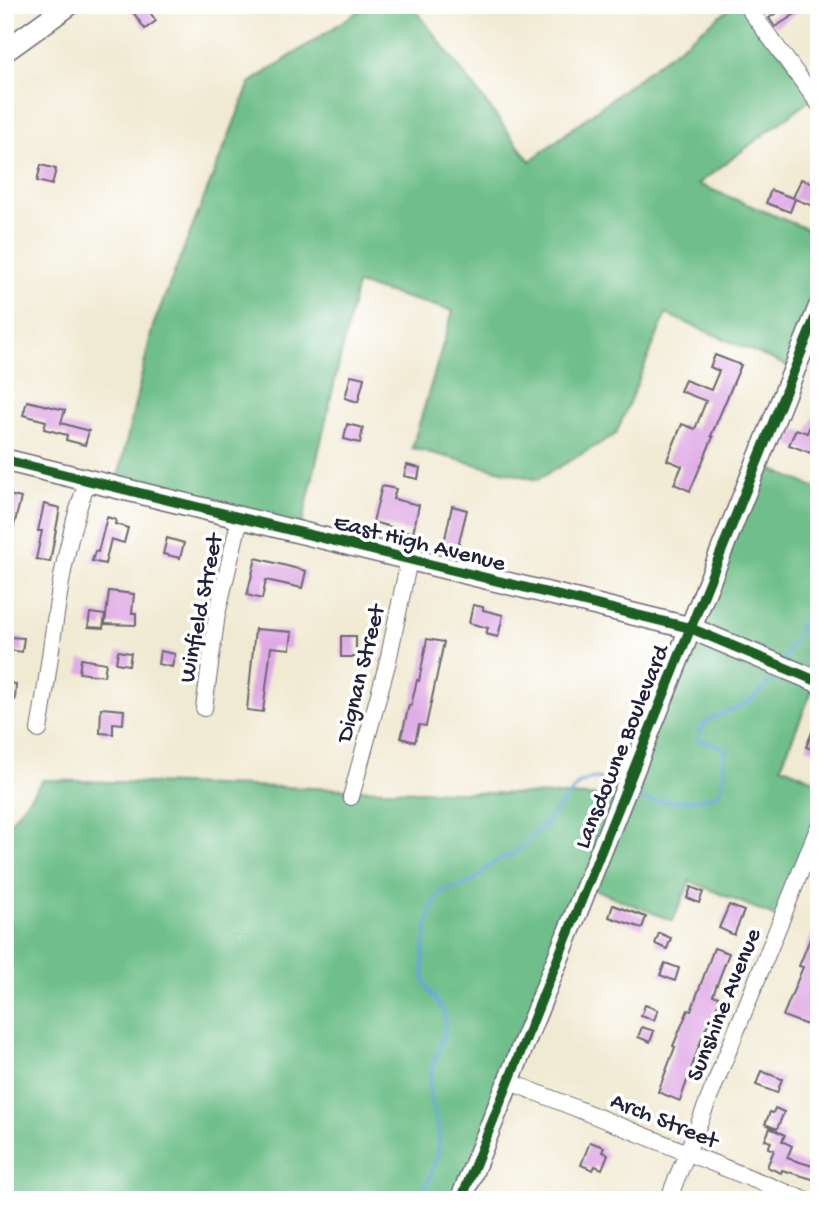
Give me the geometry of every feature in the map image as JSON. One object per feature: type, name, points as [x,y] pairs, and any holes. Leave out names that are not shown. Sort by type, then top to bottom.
[{"type":"street","points":[[5,51],[69,5]]},
{"type":"street","points":[[746,5],[819,104]]},
{"type":"street","name":"Lansdowne Boulevard","points":[[461,1200],[819,308]]},
{"type":"street","name":"East High Avenue","points":[[5,460],[690,628],[819,682]]},
{"type":"street","points":[[39,730],[58,589],[75,513],[88,480]]},
{"type":"street","name":"Winfield Street","points":[[204,708],[217,614],[240,518]]},
{"type":"street","name":"Dignan Street","points":[[351,797],[388,661],[409,559]]},
{"type":"street","name":"Sunshine Avenue","points":[[668,1200],[819,826]]},
{"type":"street","name":"Arch Street","points":[[508,1081],[805,1200]]},
{"type":"green space","points":[[368,5],[412,5],[530,161],[734,5],[746,5],[814,97],[698,184],[819,234],[819,308],[794,369],[666,314],[616,434],[537,480],[412,448],[453,311],[357,284],[300,533],[116,487],[153,326],[250,83]]},
{"type":"green space","points":[[756,463],[819,489],[819,682],[816,681],[781,766],[819,782],[819,826],[781,919],[690,881],[673,921],[586,886],[461,1200],[5,1200],[5,829],[43,780],[622,797]]},
{"type":"building","points":[[128,5],[145,5],[156,21],[145,29]]},
{"type":"building","points":[[788,5],[797,13],[775,27],[769,18]]},
{"type":"building","points":[[41,165],[56,169],[52,185],[37,181]]},
{"type":"building","points":[[801,179],[819,186],[813,206],[795,199],[790,212],[766,203],[771,190],[793,198]]},
{"type":"building","points":[[715,355],[741,365],[690,491],[674,484],[682,466],[667,460],[682,424],[695,429],[706,401],[680,391],[685,380],[711,390],[719,371],[710,367]]},
{"type":"building","points":[[351,375],[364,378],[358,402],[345,398]]},
{"type":"building","points":[[27,401],[65,410],[61,423],[89,431],[85,445],[66,440],[67,435],[44,429],[46,421],[23,415]]},
{"type":"building","points":[[818,405],[819,456],[789,445],[796,429],[807,433]]},
{"type":"building","points":[[347,424],[363,428],[360,443],[344,439]]},
{"type":"building","points":[[407,465],[420,468],[418,479],[404,476]]},
{"type":"building","points":[[382,486],[396,489],[393,499],[419,505],[413,533],[373,522]]},
{"type":"building","points":[[5,494],[21,498],[9,545],[5,544]]},
{"type":"building","points":[[44,504],[60,508],[50,562],[36,559]]},
{"type":"building","points":[[452,506],[467,510],[458,546],[444,543]]},
{"type":"building","points":[[107,517],[116,520],[115,524],[128,528],[124,543],[111,539],[105,564],[92,561],[95,551],[98,552]]},
{"type":"building","points":[[167,538],[184,543],[180,558],[163,554]]},
{"type":"building","points":[[256,558],[306,571],[302,588],[266,580],[262,599],[247,595]]},
{"type":"building","points":[[109,591],[134,594],[132,613],[136,613],[136,625],[105,624]]},
{"type":"building","points":[[473,605],[503,615],[498,637],[486,634],[488,628],[469,623]]},
{"type":"building","points":[[90,613],[105,615],[103,628],[88,627]]},
{"type":"building","points":[[255,629],[292,632],[290,649],[271,647],[263,712],[247,710]]},
{"type":"building","points":[[341,636],[356,636],[356,657],[341,657]]},
{"type":"building","points":[[9,637],[24,638],[22,652],[7,650]]},
{"type":"building","points":[[427,639],[444,642],[426,726],[419,725],[415,742],[401,738],[409,705],[411,706],[417,680],[419,681]]},
{"type":"building","points":[[118,651],[131,653],[129,665],[116,663]]},
{"type":"building","points":[[160,651],[175,654],[172,667],[158,664]]},
{"type":"building","points":[[81,659],[106,663],[104,676],[79,673]]},
{"type":"building","points":[[5,683],[16,684],[15,700],[5,699]]},
{"type":"building","points":[[101,708],[124,710],[123,724],[113,723],[113,734],[100,733]]},
{"type":"building","points":[[819,715],[819,752],[806,747]]},
{"type":"building","points":[[691,887],[703,892],[699,903],[687,898]]},
{"type":"building","points":[[613,905],[646,917],[642,928],[609,917]]},
{"type":"building","points":[[729,905],[744,911],[734,935],[719,928]]},
{"type":"building","points":[[818,919],[819,979],[807,1025],[783,1016],[803,967],[799,966]]},
{"type":"building","points":[[659,933],[671,938],[667,949],[655,944]]},
{"type":"building","points":[[714,948],[729,953],[713,995],[721,998],[704,1032],[680,1101],[658,1092],[675,1047],[673,1046],[688,1010],[691,1011]]},
{"type":"building","points":[[665,963],[679,968],[675,981],[660,975]]},
{"type":"building","points":[[645,1005],[658,1010],[654,1020],[641,1016]]},
{"type":"building","points":[[642,1027],[654,1031],[650,1042],[638,1037]]},
{"type":"building","points":[[761,1071],[782,1079],[777,1093],[756,1085]]},
{"type":"building","points":[[775,1108],[784,1112],[777,1129],[765,1124],[770,1112],[773,1113]]},
{"type":"building","points":[[770,1128],[785,1135],[782,1141],[792,1146],[787,1158],[819,1168],[819,1181],[782,1170],[781,1173],[767,1167],[774,1150],[768,1148],[771,1142],[765,1140]]},
{"type":"building","points":[[590,1142],[604,1147],[602,1152],[608,1154],[602,1169],[595,1166],[593,1170],[581,1165]]},
{"type":"waterway","points":[[784,659],[805,618],[819,601]]},
{"type":"waterway","points":[[633,797],[676,802],[718,794],[723,779],[725,751],[719,746],[698,740],[699,732],[709,721],[755,697],[777,671]]},
{"type":"waterway","points":[[421,1200],[438,1150],[439,1133],[431,1101],[430,1081],[445,1027],[444,1014],[427,987],[424,974],[425,939],[433,905],[444,891],[470,883],[491,865],[522,847],[579,784],[598,779],[617,787]]},
{"type":"cycle path","points":[[461,1200],[819,308]]},
{"type":"cycle path","points":[[5,460],[690,628],[819,682]]}]
